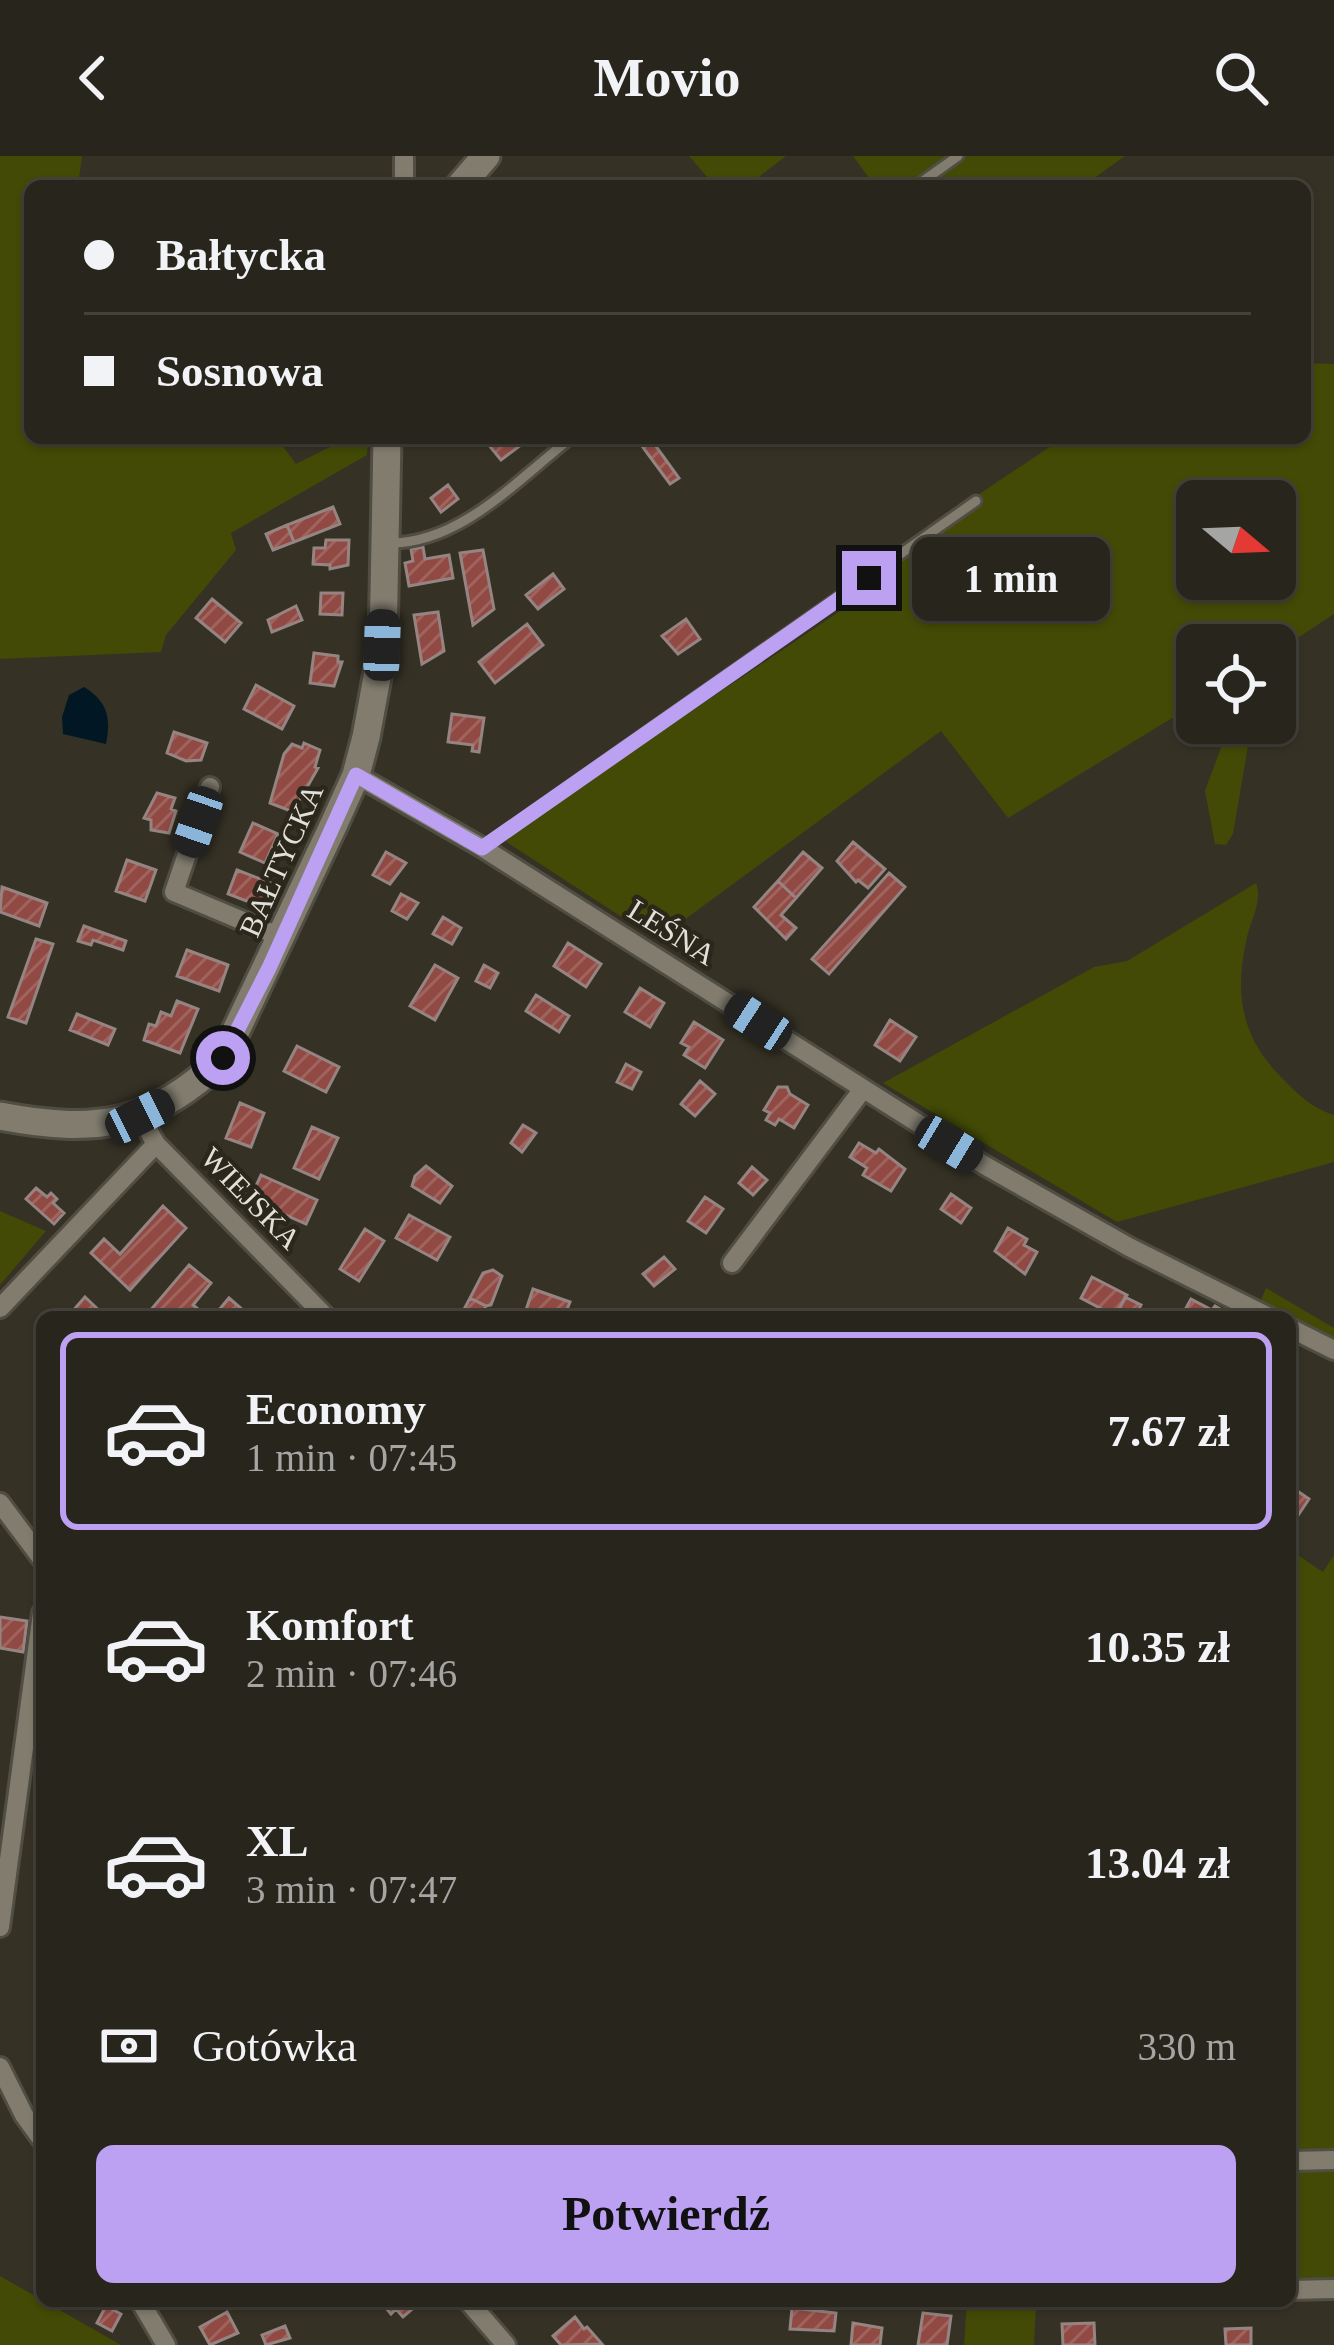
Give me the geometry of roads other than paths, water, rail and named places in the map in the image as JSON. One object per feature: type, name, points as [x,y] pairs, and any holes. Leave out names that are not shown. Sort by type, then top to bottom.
[{"type":"street","points":[[465,180],[485,156]]},
{"type":"street","name":"BAŁTYCKA","points":[[0,1116],[70,1127],[140,1116],[198,1083],[223,1058],[356,775],[376,692],[387,444]]},
{"type":"street","name":"LEŚNA","points":[[356,775],[482,848],[863,1089],[1100,1231],[1257,1311]]},
{"type":"street","points":[[210,787],[174,892],[283,938]]},
{"type":"street","points":[[732,1263],[863,1089]]},
{"type":"street","name":"WIEJSKA","points":[[140,1116],[156,1144],[320,1311]]},
{"type":"street","points":[[0,1308],[156,1144]]},
{"type":"street","points":[[1296,1331],[1334,1350]]},
{"type":"street","points":[[0,1503],[36,1551]]},
{"type":"street","points":[[0,1927],[36,1658]]},
{"type":"street","points":[[0,2067],[36,2130]]},
{"type":"street","points":[[1296,2161],[1334,2160]]},
{"type":"street","points":[[1296,2290],[1334,2289]]},
{"type":"street","points":[[144,2307],[166,2345]]},
{"type":"street","points":[[473,2307],[506,2345]]},
{"type":"lane","points":[[924,180],[958,156]]},
{"type":"lane","points":[[386,543],[411,543],[451,530],[563,444]]},
{"type":"lane","points":[[482,848],[976,501]]},
{"type":"water","points":[[84,687],[106,711],[106,744],[63,734],[69,695]]}]
